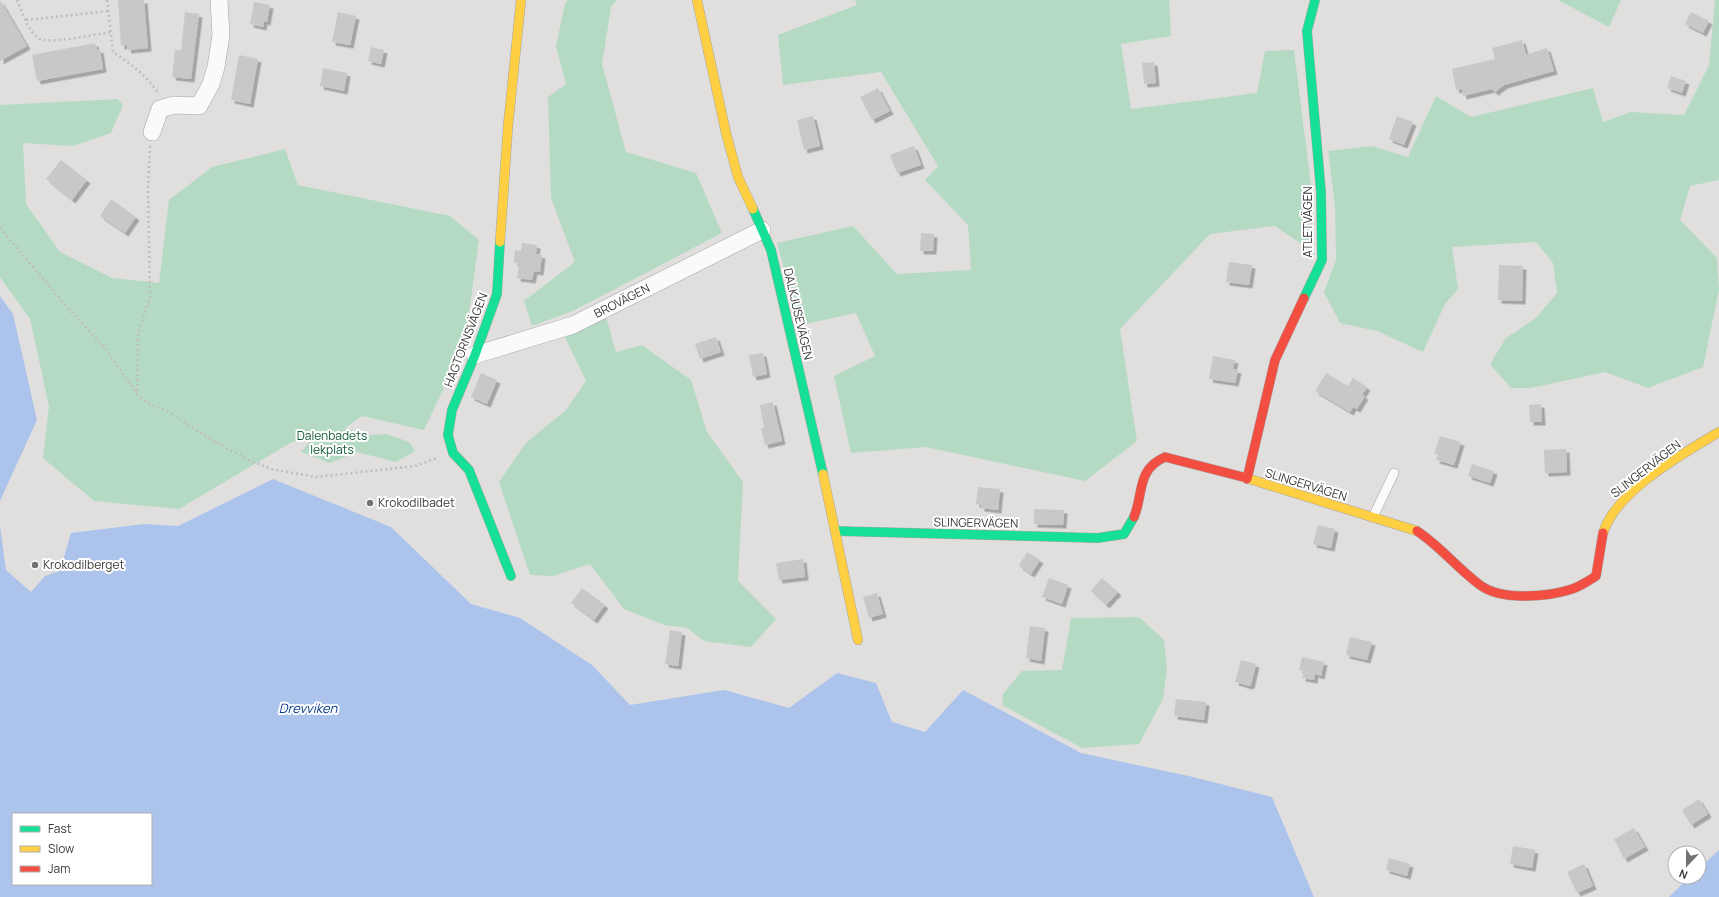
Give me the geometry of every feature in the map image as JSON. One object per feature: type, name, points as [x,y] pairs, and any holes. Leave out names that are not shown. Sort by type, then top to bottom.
[{"type":"street","points":[[152,132],[160,109],[167,106],[199,106],[211,84],[216,67],[221,35],[219,0]]},
{"type":"street","name":"HAGTORNSVÄGEN","points":[[512,576],[469,470],[453,453],[448,435],[452,410],[475,355],[497,294],[508,126],[521,0]]},
{"type":"street","name":"DALKJUSEVÄGEN","points":[[697,0],[726,133],[738,177],[771,250],[858,640]]},
{"type":"street","name":"ATLETVÄGEN","points":[[1247,480],[1275,360],[1291,323],[1322,260],[1321,192],[1307,31],[1315,0]]},
{"type":"street","name":"BROVÄGEN","points":[[475,355],[573,325],[762,230]]},
{"type":"street","name":"SLINGERVÄGEN","points":[[835,532],[1098,538],[1124,534],[1131,525],[1137,510],[1140,488],[1146,473],[1154,462],[1166,457],[1373,517],[1416,531],[1430,539],[1465,574],[1483,588],[1504,594],[1523,595],[1570,590],[1586,583],[1596,576],[1600,540],[1610,515],[1617,507],[1637,488],[1682,454],[1719,432]]},
{"type":"lane","points":[[1373,517],[1394,473]]},
{"type":"path","points":[[17,0],[26,20],[39,39],[50,40],[111,32]]},
{"type":"path","points":[[107,0],[113,52],[129,63],[150,82],[167,106]]},
{"type":"path","points":[[26,20],[108,11]]},
{"type":"path","points":[[137,394],[138,334],[150,297],[148,190],[149,156],[152,132]]},
{"type":"path","points":[[0,228],[67,307],[105,348],[137,394],[151,405],[171,413],[210,439],[250,460],[271,469],[316,478],[415,466],[453,453]]},
{"type":"green space","points":[[568,0],[617,0],[611,7],[602,64],[626,152],[696,173],[722,233],[573,311],[532,326],[524,301],[575,262],[551,198],[548,97],[566,84],[556,46],[565,3]]},
{"type":"green space","points":[[855,0],[1169,0],[1171,36],[1121,44],[1131,109],[1257,93],[1265,51],[1294,50],[1313,201],[1310,250],[1275,226],[1210,234],[1120,329],[1137,441],[1085,481],[926,447],[851,453],[834,376],[875,356],[856,313],[800,325],[777,243],[853,226],[897,274],[971,270],[968,225],[925,180],[938,166],[881,72],[783,85],[778,35],[857,5]]},
{"type":"green space","points":[[1558,0],[1621,0],[1609,27]]},
{"type":"green space","points":[[1715,0],[1719,0],[1719,180],[1690,186],[1680,220],[1717,258],[1719,290],[1703,367],[1648,388],[1605,372],[1531,388],[1511,388],[1490,364],[1506,338],[1536,318],[1557,293],[1553,263],[1536,242],[1452,247],[1458,289],[1445,304],[1423,352],[1377,331],[1340,323],[1324,292],[1336,260],[1335,205],[1328,151],[1372,146],[1408,157],[1436,96],[1471,117],[1593,88],[1603,122],[1631,112],[1684,115],[1709,65]]},
{"type":"green space","name":"Dalenbadets lekplats","points":[[118,99],[123,105],[111,133],[73,146],[23,143],[26,204],[60,252],[112,278],[159,283],[169,200],[212,167],[285,149],[298,185],[450,216],[479,240],[465,343],[424,430],[362,416],[345,428],[369,435],[387,434],[409,442],[415,451],[396,462],[357,452],[330,463],[301,452],[312,439],[292,442],[179,509],[94,501],[43,458],[49,406],[30,319],[0,277],[0,105]]},
{"type":"green space","points":[[606,317],[616,352],[642,345],[691,380],[707,432],[743,482],[738,581],[776,619],[751,647],[704,641],[687,628],[664,625],[624,609],[590,564],[553,576],[530,575],[499,482],[526,443],[566,410],[586,381],[565,337]]},
{"type":"green space","points":[[1139,617],[1164,640],[1167,668],[1163,699],[1139,744],[1082,748],[1002,705],[1003,694],[1022,671],[1062,670],[1071,618]]},
{"type":"water","points":[[0,296],[13,314],[37,420],[0,501]]},
{"type":"water","name":"Drevviken","points":[[273,479],[391,527],[471,604],[520,618],[592,665],[630,705],[724,690],[789,708],[837,673],[876,683],[892,722],[925,732],[963,690],[1081,753],[1193,777],[1272,797],[1314,897],[0,897],[0,526],[6,570],[31,592],[45,576],[60,571],[71,533],[144,524],[178,526]]},
{"type":"water","points":[[1719,850],[1719,897],[1669,897],[1681,885],[1707,885],[1707,861]]},
{"type":"building","points":[[0,0],[27,46],[0,61]]},
{"type":"building","points":[[118,0],[144,0],[148,48],[128,50],[127,45],[121,46]]},
{"type":"building","points":[[254,2],[270,5],[267,22],[264,21],[263,27],[250,24]]},
{"type":"building","points":[[185,12],[199,14],[191,79],[172,77],[175,50],[181,50]]},
{"type":"building","points":[[338,12],[356,16],[350,45],[332,42]]},
{"type":"building","points":[[1691,12],[1709,21],[1703,33],[1685,24]]},
{"type":"building","points":[[1522,40],[1526,55],[1547,48],[1554,71],[1504,85],[1495,92],[1492,89],[1463,96],[1462,89],[1456,90],[1452,69],[1495,59],[1492,48]]},
{"type":"building","points":[[95,43],[97,50],[100,49],[103,69],[37,81],[32,55]]},
{"type":"building","points":[[371,47],[384,50],[381,64],[368,61]]},
{"type":"building","points":[[239,55],[258,59],[250,104],[231,100]]},
{"type":"building","points":[[1154,62],[1156,83],[1144,84],[1142,63]]},
{"type":"building","points":[[323,68],[347,73],[344,91],[320,86]]},
{"type":"building","points":[[1671,76],[1686,81],[1682,93],[1667,88]]},
{"type":"building","points":[[878,88],[890,111],[872,120],[860,97]]},
{"type":"building","points":[[813,116],[820,146],[804,150],[797,120]]},
{"type":"building","points":[[1397,116],[1413,122],[1404,145],[1389,139]]},
{"type":"building","points":[[914,146],[921,165],[897,173],[890,155]]},
{"type":"building","points":[[61,160],[87,180],[72,200],[46,179]]},
{"type":"building","points":[[111,199],[136,217],[125,233],[100,216]]},
{"type":"building","points":[[921,233],[934,234],[933,251],[920,251]]},
{"type":"building","points":[[522,243],[537,245],[536,254],[542,255],[540,272],[534,271],[532,280],[517,278],[519,263],[514,263],[515,250],[521,251]]},
{"type":"building","points":[[1229,262],[1252,265],[1249,285],[1226,282]]},
{"type":"building","points":[[1499,265],[1523,266],[1522,301],[1498,300]]},
{"type":"building","points":[[716,337],[721,352],[700,359],[695,344]]},
{"type":"building","points":[[763,353],[767,374],[753,377],[749,355]]},
{"type":"building","points":[[1213,356],[1235,360],[1233,369],[1238,370],[1235,383],[1209,379]]},
{"type":"building","points":[[481,373],[497,380],[487,404],[471,397]]},
{"type":"building","points":[[1326,373],[1348,386],[1353,378],[1367,387],[1362,395],[1365,396],[1357,409],[1353,407],[1350,412],[1315,391]]},
{"type":"building","points":[[773,402],[782,441],[765,445],[761,428],[764,428],[760,405]]},
{"type":"building","points":[[1541,404],[1542,422],[1530,422],[1529,405]]},
{"type":"building","points":[[1440,436],[1461,442],[1454,465],[1436,460],[1438,455],[1434,454]]},
{"type":"building","points":[[1566,449],[1567,472],[1545,473],[1544,450]]},
{"type":"building","points":[[1472,464],[1494,471],[1490,483],[1468,476]]},
{"type":"building","points":[[978,487],[1000,489],[998,510],[981,508],[981,505],[976,504]]},
{"type":"building","points":[[1034,509],[1064,510],[1063,525],[1034,524]]},
{"type":"building","points":[[1318,525],[1335,529],[1331,548],[1313,544]]},
{"type":"building","points":[[1027,552],[1040,560],[1031,574],[1019,566]]},
{"type":"building","points":[[803,559],[805,577],[779,580],[776,563]]},
{"type":"building","points":[[1049,578],[1068,585],[1062,604],[1042,597]]},
{"type":"building","points":[[1102,578],[1118,592],[1106,605],[1091,591]]},
{"type":"building","points":[[582,588],[605,605],[594,620],[571,603]]},
{"type":"building","points":[[877,593],[883,614],[869,618],[863,597]]},
{"type":"building","points":[[1030,626],[1045,628],[1041,661],[1026,658]]},
{"type":"building","points":[[670,630],[682,632],[678,666],[665,664]]},
{"type":"building","points":[[1350,637],[1372,642],[1367,660],[1346,655]]},
{"type":"building","points":[[1302,657],[1324,662],[1321,676],[1315,674],[1314,680],[1302,678],[1304,671],[1299,670]]},
{"type":"building","points":[[1241,660],[1256,664],[1251,685],[1249,686],[1235,682]]},
{"type":"building","points":[[1176,699],[1206,702],[1204,720],[1174,716]]},
{"type":"building","points":[[1699,799],[1708,814],[1691,825],[1682,810]]},
{"type":"building","points":[[1634,828],[1645,847],[1624,859],[1614,839]]},
{"type":"building","points":[[1513,846],[1535,850],[1532,868],[1510,864]]},
{"type":"building","points":[[1389,858],[1410,864],[1407,876],[1386,870]]},
{"type":"building","points":[[1584,864],[1593,886],[1577,893],[1567,872]]},
{"type":"traffic: fast","points":[[1304,298],[1322,260],[1321,192],[1307,31],[1315,0]]},
{"type":"traffic: fast","points":[[753,209],[771,250],[823,474]]},
{"type":"traffic: fast","points":[[500,242],[497,294],[475,355],[452,410],[448,435],[453,453],[469,470],[511,576]]},
{"type":"traffic: fast","points":[[835,531],[1098,538],[1124,534],[1134,517]]},
{"type":"traffic: slow","points":[[500,242],[508,126],[521,0]]},
{"type":"traffic: slow","points":[[697,0],[726,133],[738,177],[753,209]]},
{"type":"traffic: slow","points":[[1603,533],[1610,518],[1621,503],[1636,488],[1669,463],[1719,432]]},
{"type":"traffic: slow","points":[[823,474],[858,640]]},
{"type":"traffic: slow","points":[[1243,477],[1417,531]]},
{"type":"traffic: jam","points":[[1247,479],[1275,360],[1304,298]]},
{"type":"traffic: jam","points":[[1134,517],[1145,475],[1149,468],[1165,457],[1243,477]]},
{"type":"traffic: jam","points":[[1417,531],[1433,543],[1480,585],[1500,594],[1525,596],[1562,592],[1581,585],[1596,576],[1603,533]]},
{"type":"place","name":"Krokodilbadet","points":[[370,503]]},
{"type":"place","name":"Krokodilberget","points":[[35,565]]}]
